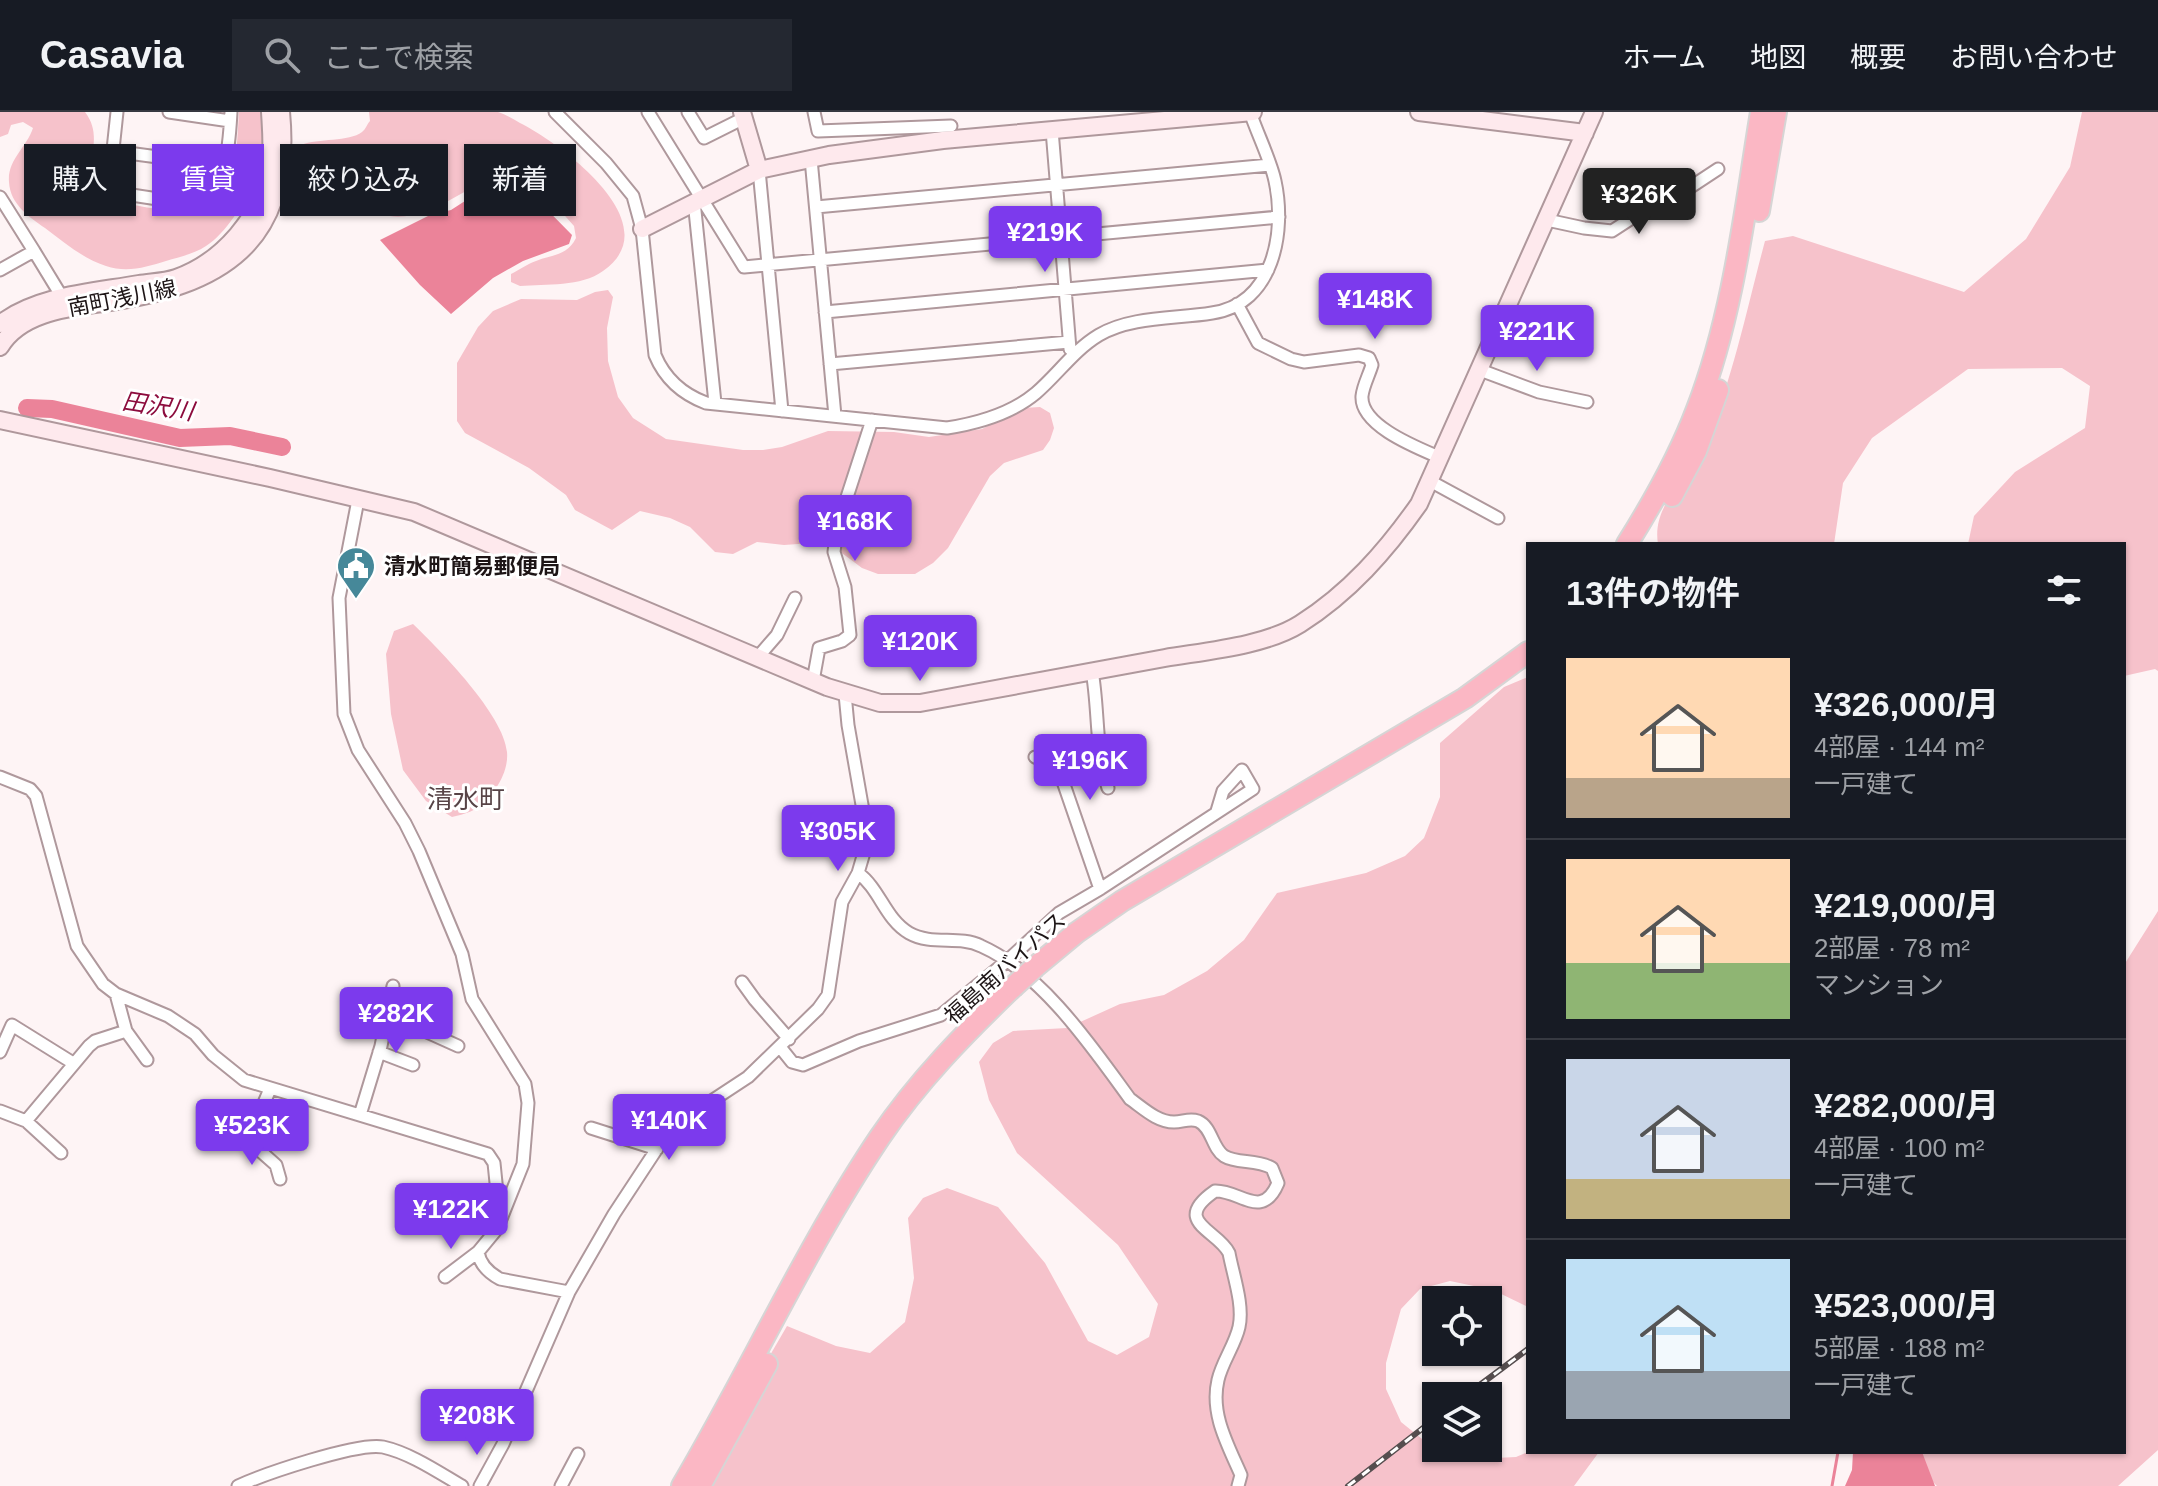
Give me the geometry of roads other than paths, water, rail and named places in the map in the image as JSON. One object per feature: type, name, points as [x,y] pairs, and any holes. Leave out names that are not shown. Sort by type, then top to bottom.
[{"type":"highway","points":[[1628,542],[1682,446],[1712,365],[1742,229],[1761,112]]},
{"type":"highway","points":[[1644,542],[1696,451],[1724,371],[1755,235],[1776,112]]},
{"type":"highway","name":"福島南バイパス","points":[[682,1486],[826,1227],[882,1134],[939,1062],[1040,971],[1076,933],[1122,901],[1465,698],[1526,653]]},
{"type":"highway","name":"福島南バイパス","points":[[1040,971],[1136,909],[1479,705],[1526,670]]},
{"type":"highway","name":"福島南バイパス","points":[[700,1486],[872,1173],[926,1098],[1018,991]]},
{"type":"street","points":[[114,144],[117,112]]},
{"type":"street","points":[[169,112],[230,116],[229,144]]},
{"type":"street","name":"南町浅川線","points":[[0,324],[12,315],[62,297],[175,279],[217,255],[236,237],[261,198],[270,169],[270,112]]},
{"type":"street","name":"南町浅川線","points":[[0,347],[18,326],[72,306],[172,290],[197,281],[227,262],[248,244],[265,221],[275,198],[285,147],[281,112]]},
{"type":"street","points":[[555,112],[626,186],[639,211],[655,355],[661,370],[680,389],[698,400],[947,428],[983,421],[1010,410],[1035,394],[1071,358],[1101,334],[1124,325],[1217,313],[1237,304],[1254,290],[1276,252],[1279,217],[1275,177],[1252,112],[1052,130],[950,133],[818,131],[814,112]]},
{"type":"street","points":[[648,112],[697,200],[744,267],[1279,217]]},
{"type":"street","points":[[688,112],[704,138],[743,115],[759,170],[782,411]]},
{"type":"street","points":[[950,133],[952,112]]},
{"type":"street","points":[[1419,112],[1585,133]]},
{"type":"street","points":[[0,420],[414,512],[813,681],[880,703],[920,703],[1265,638],[1299,624],[1330,602],[1381,555],[1419,504],[1594,112]]},
{"type":"street","points":[[1052,130],[1071,358]]},
{"type":"street","points":[[642,229],[759,170],[950,133]]},
{"type":"street","points":[[811,159],[835,416]]},
{"type":"street","points":[[816,207],[1270,165]]},
{"type":"street","points":[[1547,220],[1612,231],[1652,205],[1677,196],[1718,169]]},
{"type":"street","points":[[0,196],[62,297]]},
{"type":"street","points":[[697,200],[715,403]]},
{"type":"street","points":[[0,270],[34,251]]},
{"type":"street","points":[[825,312],[1268,270]]},
{"type":"street","points":[[1237,304],[1258,343],[1291,359],[1304,362],[1359,355],[1369,358],[1372,365],[1362,392],[1364,408],[1380,427],[1441,458]]},
{"type":"street","points":[[830,364],[1069,342]]},
{"type":"street","points":[[1480,370],[1539,392],[1587,402]]},
{"type":"street","points":[[813,681],[819,648],[842,641],[850,635],[845,587],[834,552],[837,528],[872,420]]},
{"type":"street","points":[[1430,481],[1498,518]]},
{"type":"street","points":[[358,500],[339,598],[344,714],[358,750],[405,823],[462,954],[472,999],[525,1084],[528,1103],[523,1164],[501,1223],[478,1252],[445,1277]]},
{"type":"street","points":[[757,658],[777,635],[795,598]]},
{"type":"street","points":[[1092,671],[1096,691],[1098,752],[1108,788]]},
{"type":"street","points":[[480,1486],[503,1444],[569,1292],[614,1214],[657,1149],[683,1119],[732,1090],[784,1043],[828,995],[842,902],[858,873],[867,849],[869,832],[845,694]]},
{"type":"street","points":[[1035,757],[1058,767],[1100,889]]},
{"type":"street","points":[[0,777],[30,789],[36,796],[77,946],[103,984],[116,994],[168,1016],[195,1034],[234,1074],[244,1080],[488,1154],[494,1163],[501,1223]]},
{"type":"street","points":[[742,982],[784,1043],[792,1062],[803,1065],[859,1041],[941,1015],[1007,961],[1045,924],[1217,811]]},
{"type":"street","points":[[858,873],[890,917],[910,933],[936,941],[975,943],[1007,961],[1030,979],[1065,1016],[1130,1099],[1159,1119],[1203,1124],[1218,1150],[1226,1157],[1264,1163],[1272,1168],[1278,1183],[1268,1199],[1257,1203],[1241,1199],[1227,1190],[1215,1191],[1199,1206],[1197,1218],[1200,1227],[1225,1245],[1229,1253],[1240,1312],[1239,1327],[1218,1380],[1216,1408],[1223,1436],[1241,1475],[1238,1486]]},
{"type":"street","points":[[360,1115],[379,1052],[393,986]]},
{"type":"street","points":[[116,994],[126,1031],[147,1060]]},
{"type":"street","points":[[387,1014],[458,1046]]},
{"type":"street","points":[[0,1052],[12,1025],[73,1063]]},
{"type":"street","points":[[26,1121],[95,1041],[126,1031]]},
{"type":"street","points":[[379,1052],[413,1065]]},
{"type":"street","points":[[270,1089],[248,1140],[276,1165],[280,1179]]},
{"type":"street","points":[[0,1111],[26,1121],[61,1153]]},
{"type":"street","points":[[591,1128],[657,1149]]},
{"type":"street","points":[[478,1252],[485,1267],[500,1279],[569,1292]]},
{"type":"street","points":[[238,1486],[370,1446],[395,1451],[462,1486]]},
{"type":"street","points":[[561,1486],[578,1454]]},
{"type":"waterway","name":"田沢川","points":[[27,408],[52,409],[180,438],[230,436],[282,447]]},
{"type":"waterway","points":[[1832,1486],[1838,1454]]},
{"type":"railway","points":[[1484,1382],[1526,1350]]},
{"type":"railway","points":[[1348,1486],[1422,1429]]},
{"type":"place","name":"清水町簡易郵便局","points":[[356,600]]},
{"type":"district","name":"清水町","points":[[466,799]]}]
